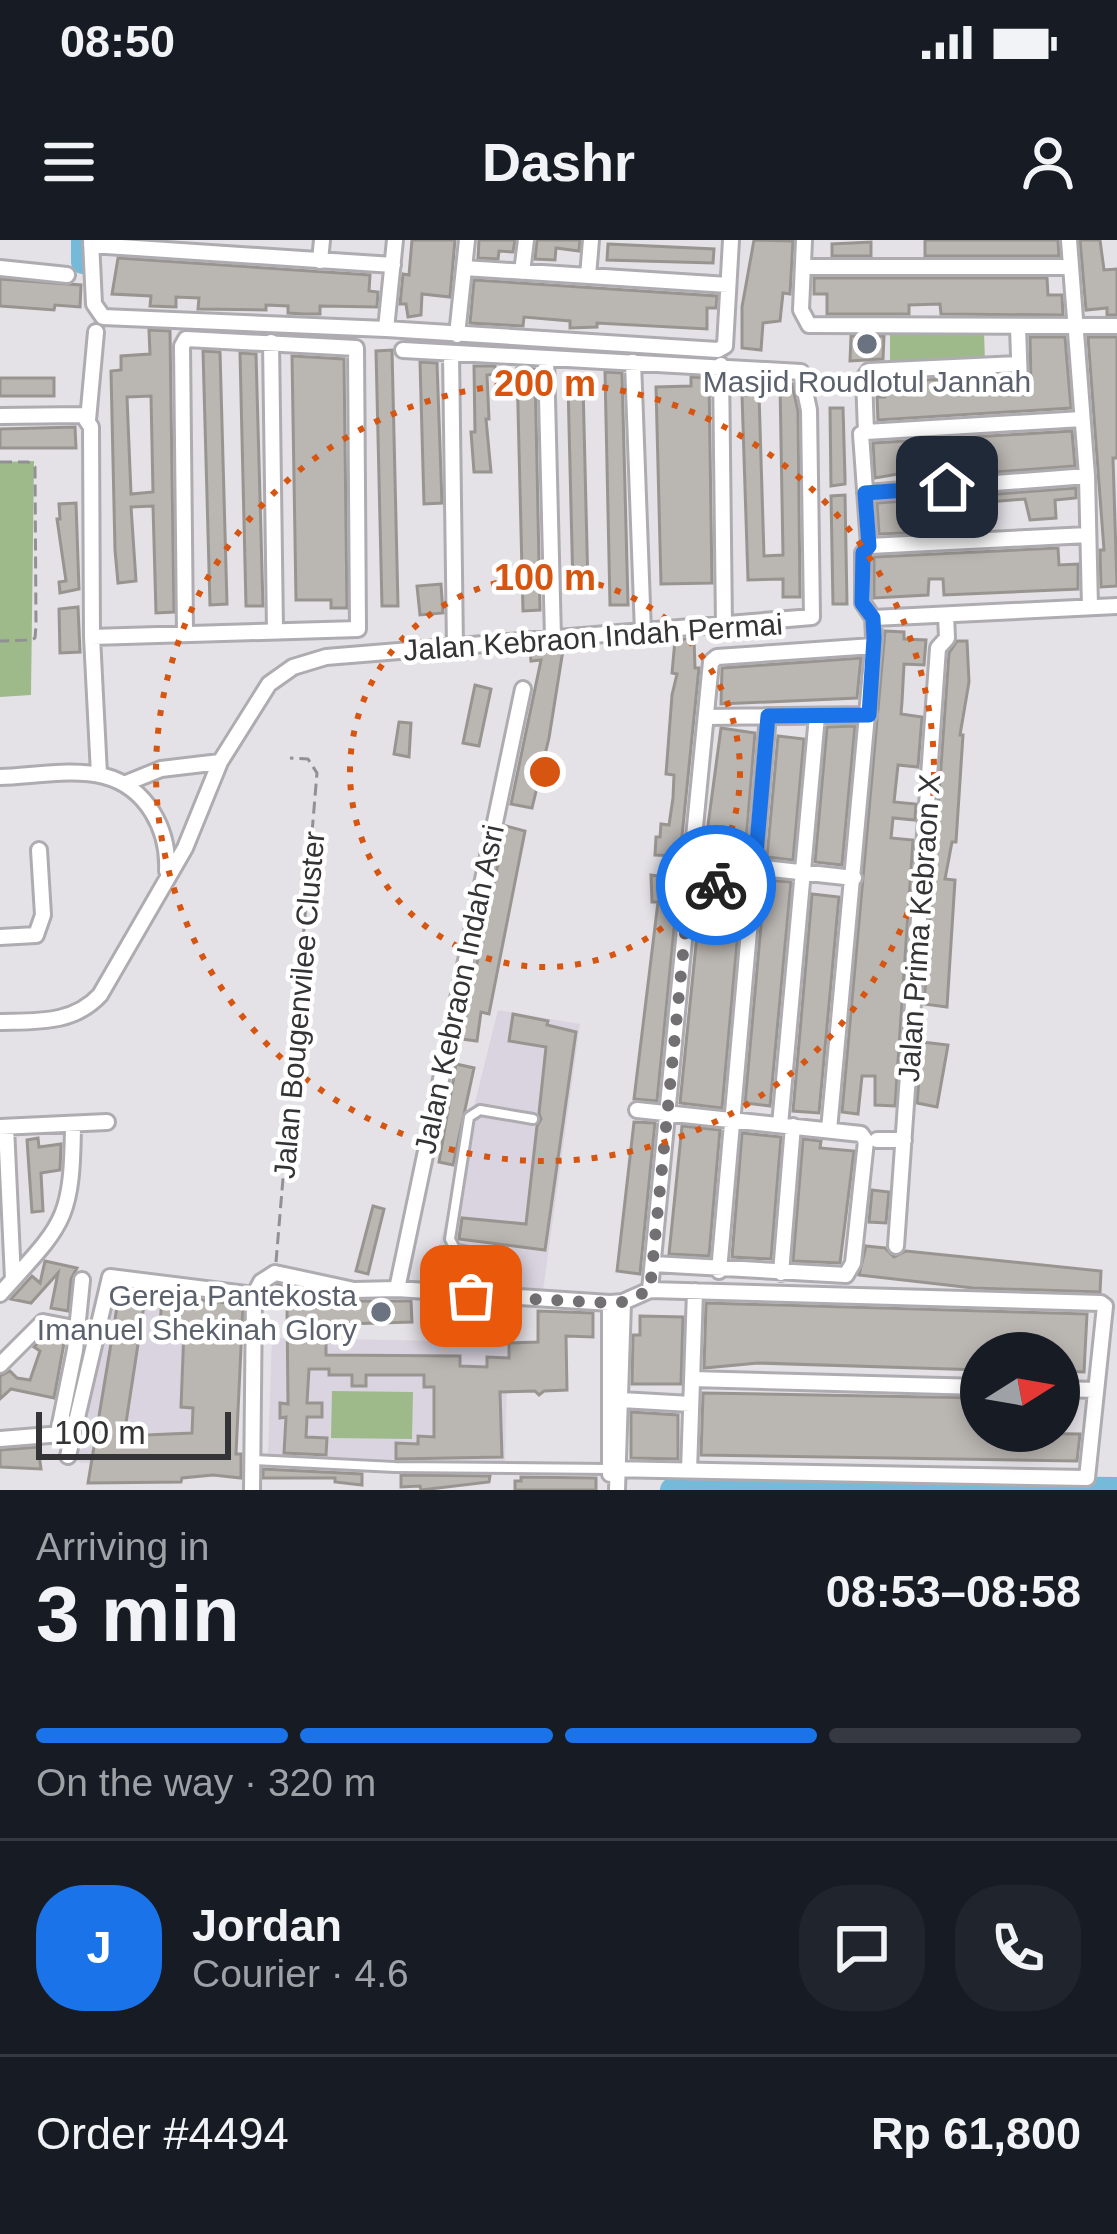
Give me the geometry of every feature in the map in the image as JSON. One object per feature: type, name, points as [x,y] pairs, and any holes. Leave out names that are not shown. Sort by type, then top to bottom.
[{"type":"street","points":[[268,257],[270,240]]},
{"type":"street","points":[[320,260],[322,240]]},
{"type":"street","points":[[386,329],[395,240]]},
{"type":"street","points":[[457,334],[467,240]]},
{"type":"street","points":[[522,272],[526,240]]},
{"type":"street","points":[[588,276],[591,240]]},
{"type":"street","points":[[724,627],[720,357],[725,346],[731,240]]},
{"type":"street","points":[[804,240],[801,310],[809,325],[1117,326]]},
{"type":"street","points":[[1069,240],[1087,476],[1090,607]]},
{"type":"street","points":[[393,265],[268,257],[194,246],[91,243],[94,304],[103,317],[386,329],[720,357]]},
{"type":"street","points":[[803,267],[1071,267]]},
{"type":"street","points":[[0,268],[67,274]]},
{"type":"street","points":[[464,268],[728,285]]},
{"type":"street","points":[[1018,327],[1020,386]]},
{"type":"street","points":[[96,332],[88,420],[99,774]]},
{"type":"street","points":[[92,637],[358,629],[356,347],[191,338],[182,346],[185,632]]},
{"type":"street","points":[[271,342],[275,630]]},
{"type":"street","name":"Jalan Kebraon Indah Permai","points":[[0,1022],[68,1018],[88,1008],[122,960],[185,848],[220,762],[267,689],[293,667],[326,657],[811,619],[809,410],[804,377],[797,370],[720,357],[633,362],[403,350]]},
{"type":"street","points":[[451,353],[455,647]]},
{"type":"street","points":[[546,358],[553,638]]},
{"type":"street","points":[[633,362],[643,632]]},
{"type":"street","points":[[866,431],[864,378],[869,371],[1018,364]]},
{"type":"street","points":[[0,416],[83,415],[88,420]]},
{"type":"street","points":[[829,1130],[873,632],[862,603],[863,553],[869,546],[861,434],[1082,419]]},
{"type":"street","points":[[865,493],[1087,476]]},
{"type":"street","points":[[869,546],[1088,535]]},
{"type":"street","name":"Jalan Kebraon Indah Permai","points":[[706,716],[711,662],[717,657],[873,632],[1117,606]]},
{"type":"street","name":"Jalan Prima Kebraon X","points":[[896,1246],[938,648],[947,624]]},
{"type":"street","name":"Jalan Kebraon Indah Asri","points":[[397,1289],[524,688]]},
{"type":"street","points":[[650,1290],[706,716],[869,715]]},
{"type":"street","points":[[719,1270],[768,716]]},
{"type":"street","points":[[781,1273],[786,1126],[817,716]]},
{"type":"street","points":[[124,784],[161,769],[220,762]]},
{"type":"street","points":[[0,777],[99,774],[124,784],[141,797],[164,833],[167,876]]},
{"type":"street","points":[[0,937],[36,935],[43,924],[39,850]]},
{"type":"street","points":[[754,867],[854,878]]},
{"type":"street","points":[[690,882],[753,889]]},
{"type":"street","points":[[637,1110],[861,1134],[866,1144],[853,1264],[846,1275],[653,1264]]},
{"type":"street","points":[[14,1279],[3,1127],[107,1123]]},
{"type":"street","points":[[0,1294],[55,1235],[69,1203],[73,1124]]},
{"type":"street","points":[[877,1140],[904,1140]]},
{"type":"street","points":[[252,1490],[254,1295],[261,1282],[275,1273],[338,1288],[498,1298],[617,1302],[650,1290],[1105,1306],[1089,1476],[614,1469]]},
{"type":"street","points":[[65,1435],[108,1280],[114,1275],[254,1295]]},
{"type":"street","points":[[68,1456],[65,1435],[82,1280]]},
{"type":"street","points":[[689,1471],[695,1292]]},
{"type":"street","points":[[616,1490],[617,1302]]},
{"type":"street","points":[[0,1365],[43,1322],[96,1331]]},
{"type":"street","points":[[614,1469],[622,1400],[616,1352]]},
{"type":"street","points":[[692,1379],[960,1386]]},
{"type":"street","points":[[1080,1390],[1096,1390]]},
{"type":"street","points":[[622,1400],[691,1404]]},
{"type":"street","points":[[0,1439],[65,1435]]},
{"type":"lane","points":[[498,1298],[505,1264],[501,1258],[454,1250],[451,1245],[469,1117],[480,1110],[532,1119]]},
{"type":"lane","points":[[252,1460],[614,1469]]},
{"type":"path","points":[[0,462],[28,462],[35,467],[36,634],[31,640],[0,641]]},
{"type":"path","name":"Jalan Bougenvilee Cluster","points":[[275,1273],[317,773],[308,759],[290,758]]},
{"type":"shaded area","points":[[498,1010],[580,1024],[543,1291],[430,1283]]},
{"type":"shaded area","points":[[113,1278],[211,1289],[207,1458],[82,1463],[69,1458]]},
{"type":"shaded area","points":[[272,1338],[508,1342],[505,1463],[268,1455]]},
{"type":"green space","points":[[984,331],[985,363],[890,363],[890,332]]},
{"type":"green space","points":[[34,461],[31,695],[0,697],[0,462]]},
{"type":"green space","points":[[332,1391],[413,1392],[412,1439],[331,1438]]},
{"type":"building","points":[[412,240],[455,240],[450,297],[422,294],[421,315],[408,317],[406,304],[400,304]]},
{"type":"building","points":[[479,240],[515,240],[513,252],[499,251],[498,259],[478,258]]},
{"type":"building","points":[[537,240],[580,240],[579,251],[556,248],[555,260],[535,259]]},
{"type":"building","points":[[754,240],[793,241],[790,294],[783,293],[780,321],[763,323],[761,350],[742,348],[742,307]]},
{"type":"building","points":[[925,240],[1058,240],[1059,256],[925,256]]},
{"type":"building","points":[[1080,240],[1100,240],[1104,270],[1117,269],[1117,315],[1107,315],[1107,308],[1086,310]]},
{"type":"building","points":[[871,242],[871,256],[832,256],[832,244]]},
{"type":"building","points":[[608,244],[714,249],[713,263],[607,260]]},
{"type":"building","points":[[118,258],[370,275],[369,291],[378,292],[377,307],[320,306],[320,314],[288,313],[288,306],[266,305],[266,310],[198,309],[199,298],[176,297],[176,307],[150,306],[151,296],[112,294]]},
{"type":"building","points":[[814,278],[1047,278],[1048,295],[1062,295],[1063,315],[941,314],[940,304],[909,305],[909,314],[827,314],[827,294],[814,294]]},
{"type":"building","points":[[0,279],[81,285],[80,307],[0,306]]},
{"type":"building","points":[[474,280],[717,296],[716,308],[707,308],[707,329],[597,323],[597,327],[570,328],[570,321],[524,317],[523,326],[470,323]]},
{"type":"building","points":[[149,330],[170,331],[174,612],[156,613],[153,506],[131,507],[136,581],[118,583],[111,371],[121,370],[121,356],[150,354]],"holes":[[[151,396],[153,492],[131,494],[127,397]]]},
{"type":"building","name":"Masjid Roudlotul Jannah","points":[[851,336],[884,336],[883,359],[850,361]]},
{"type":"building","points":[[1030,337],[1065,337],[1071,408],[878,420],[877,397],[885,397],[884,382],[1008,376],[1011,392],[1025,395],[1031,385]]},
{"type":"building","points":[[1088,337],[1117,337],[1117,458],[1113,458],[1117,586],[1101,587],[1100,550],[1104,550]]},
{"type":"building","points":[[392,350],[398,606],[382,606],[376,351]]},
{"type":"building","points":[[203,351],[220,352],[227,604],[210,605]]},
{"type":"building","points":[[240,353],[256,354],[263,606],[246,606]]},
{"type":"building","points":[[292,356],[344,359],[347,608],[331,608],[331,600],[296,600]]},
{"type":"building","points":[[420,362],[437,363],[442,503],[424,504]]},
{"type":"building","points":[[474,366],[495,366],[496,374],[487,375],[491,472],[474,472]]},
{"type":"building","points":[[517,368],[535,369],[540,610],[523,611]]},
{"type":"building","points":[[605,372],[622,373],[628,605],[610,605]]},
{"type":"building","points":[[691,377],[709,378],[712,583],[661,584],[656,387],[691,386]]},
{"type":"building","points":[[0,378],[54,378],[54,396],[0,396]]},
{"type":"building","points":[[780,384],[792,384],[798,411],[800,597],[783,597],[783,579],[748,580],[742,395],[759,394],[764,556],[783,555]]},
{"type":"building","points":[[568,385],[583,385],[588,588],[573,588]]},
{"type":"building","points":[[830,408],[843,408],[845,477],[845,484],[831,486]]},
{"type":"building","points":[[75,427],[76,448],[0,448],[0,429]]},
{"type":"building","points":[[1072,431],[1075,466],[931,477],[930,471],[915,471],[875,478],[873,443]]},
{"type":"building","points":[[1076,488],[1076,498],[1055,500],[1056,518],[1030,520],[1025,499],[988,502],[991,523],[942,523],[943,529],[929,532],[879,534],[877,503]]},
{"type":"building","points":[[845,495],[847,604],[833,604],[831,496]]},
{"type":"building","points":[[76,503],[79,589],[60,593],[59,582],[66,581],[59,504]]},
{"type":"building","points":[[1058,548],[1059,565],[1078,564],[1078,589],[944,595],[943,579],[929,579],[928,595],[874,598],[874,557]]},
{"type":"building","points":[[441,584],[443,613],[420,615],[417,586]]},
{"type":"building","points":[[78,607],[80,652],[60,653],[59,609]]},
{"type":"building","points":[[885,631],[904,632],[904,639],[926,640],[924,665],[904,664],[901,714],[922,717],[918,767],[898,765],[894,802],[916,804],[915,820],[893,818],[891,838],[913,840],[895,1106],[875,1105],[875,1076],[862,1076],[858,1114],[842,1112]]},
{"type":"building","points":[[694,638],[695,668],[699,668],[680,856],[655,855],[656,837],[660,837],[661,824],[669,825],[673,798],[674,775],[666,774],[677,674],[672,673],[675,640]]},
{"type":"building","points":[[957,641],[967,641],[969,682],[960,735],[956,842],[952,842],[945,879],[955,880],[947,1007],[924,1004],[949,653]]},
{"type":"building","points":[[563,650],[532,808],[511,804],[541,660],[531,661],[530,652]]},
{"type":"building","points":[[861,658],[857,698],[721,704],[722,668]]},
{"type":"building","points":[[475,685],[491,689],[479,746],[463,743]]},
{"type":"building","points":[[399,722],[411,723],[409,757],[394,754]]},
{"type":"building","points":[[855,726],[842,865],[815,862],[827,727]]},
{"type":"building","points":[[721,728],[755,733],[743,877],[702,870]]},
{"type":"building","points":[[778,736],[804,739],[793,860],[767,857]]},
{"type":"building","points":[[506,826],[525,831],[489,1014],[481,1012],[477,1041],[461,1039]]},
{"type":"building","points":[[651,875],[679,879],[657,1101],[634,1099],[658,902],[652,902]]},
{"type":"building","points":[[765,880],[791,882],[770,1106],[745,1103]]},
{"type":"building","points":[[812,894],[839,897],[819,1113],[793,1111]]},
{"type":"building","points":[[701,895],[741,899],[722,1108],[680,1103]]},
{"type":"building","points":[[513,1014],[576,1032],[545,1250],[459,1239],[462,1218],[526,1224],[546,1047],[509,1041]]},
{"type":"building","points":[[922,1042],[948,1045],[937,1107],[917,1103]]},
{"type":"building","points":[[456,1064],[474,1068],[453,1165],[439,1162]]},
{"type":"building","points":[[634,1122],[655,1123],[640,1274],[617,1271]]},
{"type":"building","points":[[682,1126],[720,1130],[709,1256],[669,1254]]},
{"type":"building","points":[[742,1133],[781,1137],[771,1259],[732,1257]]},
{"type":"building","points":[[38,1138],[39,1147],[61,1144],[60,1170],[41,1173],[43,1211],[32,1212],[27,1140]]},
{"type":"building","points":[[803,1139],[821,1141],[820,1148],[854,1151],[840,1263],[793,1261]]},
{"type":"building","points":[[872,1190],[889,1192],[886,1223],[869,1222]]},
{"type":"building","points":[[373,1206],[384,1209],[368,1274],[356,1271]]},
{"type":"building","points":[[866,1246],[885,1248],[894,1257],[906,1251],[1101,1271],[1100,1292],[973,1288],[859,1275]]},
{"type":"building","points":[[45,1261],[77,1268],[71,1279],[68,1311],[51,1308],[58,1273],[31,1303],[11,1299],[32,1276],[40,1283]]},
{"type":"building","points":[[277,1285],[348,1301],[411,1301],[412,1322],[345,1324],[344,1328],[326,1325],[326,1355],[460,1356],[460,1366],[487,1367],[487,1357],[509,1358],[509,1343],[538,1342],[538,1311],[593,1313],[593,1337],[566,1336],[567,1390],[539,1395],[535,1391],[500,1392],[502,1457],[396,1459],[396,1443],[418,1444],[418,1436],[434,1437],[434,1387],[424,1387],[424,1375],[366,1375],[366,1386],[352,1386],[352,1375],[329,1375],[329,1369],[309,1369],[307,1403],[322,1403],[322,1417],[307,1417],[306,1437],[327,1438],[326,1455],[284,1453],[286,1417],[280,1418],[280,1403],[288,1404],[287,1308],[268,1301]]},
{"type":"building","points":[[162,1295],[243,1305],[236,1454],[241,1454],[241,1478],[213,1475],[182,1478],[181,1482],[88,1483],[118,1301],[144,1305],[124,1436],[192,1433],[193,1408],[181,1407],[184,1329],[160,1327]]},
{"type":"building","points":[[706,1303],[1087,1314],[1084,1372],[1080,1372],[1080,1332],[960,1332],[960,1369],[758,1363],[704,1368]]},
{"type":"building","points":[[640,1316],[683,1317],[681,1384],[632,1384],[633,1335],[640,1335]]},
{"type":"building","points":[[50,1335],[65,1338],[54,1398],[11,1389],[0,1399],[0,1376],[10,1371],[30,1380],[40,1351],[34,1347]]},
{"type":"building","points":[[703,1393],[960,1398],[960,1452],[1078,1452],[1077,1461],[701,1455]]},
{"type":"building","points":[[631,1412],[678,1415],[678,1459],[631,1458]]},
{"type":"building","points":[[38,1447],[41,1469],[0,1467],[0,1450]]},
{"type":"building","points":[[263,1469],[362,1474],[362,1485],[335,1482],[335,1478],[263,1478]]},
{"type":"building","points":[[401,1475],[490,1476],[489,1482],[421,1490],[420,1486],[401,1487]]},
{"type":"building","points":[[521,1477],[596,1478],[596,1490],[515,1490],[515,1481]]},
{"type":"waterway","points":[[83,240],[83,262]]},
{"type":"waterway","points":[[672,1490],[681,1485],[1117,1489]]},
{"type":"way so far","points":[[471,1296],[610,1303],[650,1290],[690,882],[716,885]]},
{"type":"place","name":"Masjid Roudlotul Jannah","points":[[867,344]]},
{"type":"place","name":"Gereja Pantekosta Imanuel Shekinah Glory","points":[[381,1312]]},
{"type":"route","points":[[716,885],[753,889],[768,716],[869,715],[874,638],[873,618],[862,603],[863,553],[869,546],[865,493],[947,487]]}]
